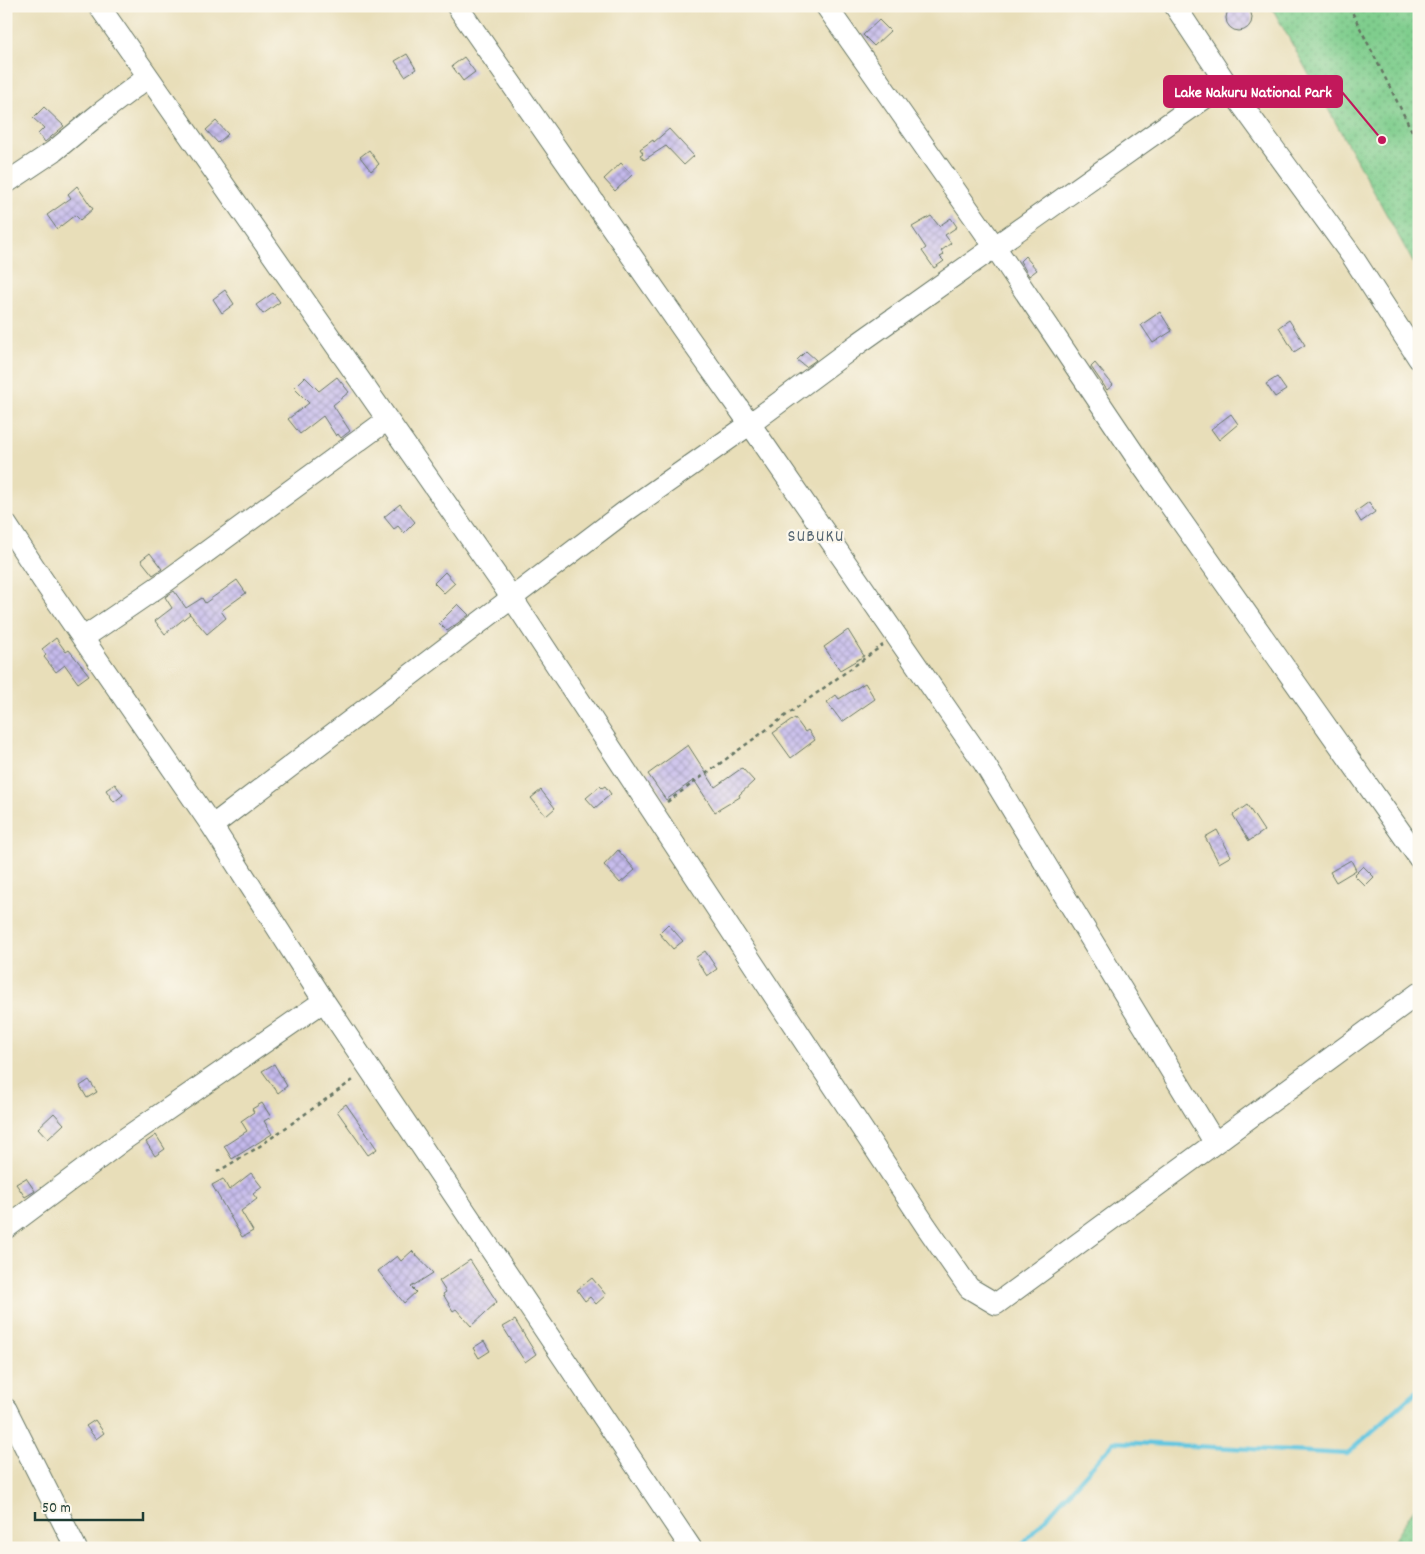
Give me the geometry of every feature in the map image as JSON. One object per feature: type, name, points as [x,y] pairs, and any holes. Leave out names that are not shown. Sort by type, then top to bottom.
[{"type":"street","points":[[99,6],[512,598],[931,1234],[969,1288],[996,1304],[1419,993]]},
{"type":"street","points":[[457,6],[750,424],[984,763],[1215,1143]]},
{"type":"street","points":[[826,6],[995,248],[1140,464],[1419,858]]},
{"type":"street","points":[[1176,6],[1226,83],[1352,256],[1419,359]]},
{"type":"street","points":[[6,184],[54,151],[148,77]]},
{"type":"street","points":[[212,826],[626,511],[1226,83]]},
{"type":"street","points":[[83,638],[168,580],[387,420]]},
{"type":"street","points":[[6,524],[212,826],[324,1001],[691,1548]]},
{"type":"street","points":[[6,1228],[126,1138],[324,1001]]},
{"type":"street","points":[[6,1409],[76,1548]]},
{"type":"path","points":[[1349,6],[1419,146]]},
{"type":"path","points":[[653,812],[896,636]]},
{"type":"path","points":[[217,1172],[257,1148],[370,1068]]},
{"type":"green space","points":[[1271,6],[1419,6],[1419,273]]},
{"type":"green space","points":[[1419,1500],[1419,1548],[1388,1548]]},
{"type":"building","points":[[1239,5],[1249,8],[1252,18],[1249,28],[1239,31],[1229,28],[1226,18],[1229,8]]},
{"type":"building","points":[[879,20],[890,31],[874,46],[863,35]]},
{"type":"building","points":[[407,54],[416,69],[405,76],[395,61]]},
{"type":"building","points":[[464,57],[475,72],[463,81],[452,66]]},
{"type":"building","points":[[44,107],[64,126],[45,142],[38,134],[44,128],[33,118]]},
{"type":"building","points":[[216,121],[228,134],[218,143],[206,130]]},
{"type":"building","points":[[669,129],[694,156],[684,165],[666,146],[644,160],[640,155],[643,153],[640,149],[653,140],[654,142]]},
{"type":"building","points":[[369,150],[379,164],[371,171],[360,157]]},
{"type":"building","points":[[621,163],[632,175],[615,191],[604,179]]},
{"type":"building","points":[[77,186],[93,209],[80,220],[75,215],[57,229],[47,215],[71,198],[68,194]]},
{"type":"building","points":[[931,216],[939,226],[951,218],[957,227],[945,235],[951,243],[941,251],[944,255],[940,257],[944,261],[934,268],[922,251],[926,248],[912,227]]},
{"type":"building","points":[[1025,256],[1037,270],[1029,276],[1020,261]]},
{"type":"building","points":[[225,290],[234,304],[222,313],[213,299]]},
{"type":"building","points":[[273,293],[280,302],[263,314],[256,305]]},
{"type":"building","points":[[1160,312],[1172,331],[1153,343],[1141,325]]},
{"type":"building","points":[[1289,320],[1305,345],[1294,352],[1279,327]]},
{"type":"building","points":[[806,351],[816,360],[806,367],[797,360]]},
{"type":"building","points":[[1095,363],[1113,385],[1107,390],[1091,367]]},
{"type":"building","points":[[305,377],[319,391],[337,377],[349,392],[333,405],[350,431],[341,438],[338,434],[336,436],[323,416],[300,434],[288,419],[309,403],[294,388]]},
{"type":"building","points":[[1277,377],[1286,390],[1275,397],[1266,384]]},
{"type":"building","points":[[1231,414],[1238,424],[1219,440],[1211,429]]},
{"type":"building","points":[[1369,502],[1375,512],[1361,522],[1355,512]]},
{"type":"building","points":[[400,504],[415,522],[404,533],[398,526],[394,529],[384,517]]},
{"type":"building","points":[[150,553],[162,569],[153,575],[141,560]]},
{"type":"building","points":[[445,572],[455,583],[444,593],[434,583]]},
{"type":"building","points":[[237,580],[246,593],[221,611],[226,618],[207,634],[190,614],[165,634],[155,621],[172,608],[165,597],[174,591],[186,608],[202,598],[205,603]]},
{"type":"building","points":[[458,604],[469,615],[447,631],[439,623]]},
{"type":"building","points":[[848,630],[864,656],[840,670],[824,647]]},
{"type":"building","points":[[56,638],[66,652],[69,650],[89,675],[78,683],[65,665],[56,672],[44,657],[46,655],[42,649]]},
{"type":"building","points":[[865,683],[875,699],[842,722],[827,702],[836,695],[839,699]]},
{"type":"building","points":[[795,718],[805,732],[808,730],[815,740],[791,758],[773,733]]},
{"type":"building","points":[[688,745],[715,787],[742,768],[754,781],[739,795],[740,797],[715,812],[694,780],[666,800],[648,774]]},
{"type":"building","points":[[115,784],[123,795],[114,802],[106,790]]},
{"type":"building","points":[[600,786],[602,788],[605,786],[611,794],[595,808],[586,798]]},
{"type":"building","points":[[541,790],[555,808],[546,816],[531,798]]},
{"type":"building","points":[[1247,805],[1264,831],[1249,841],[1233,815]]},
{"type":"building","points":[[1217,830],[1231,856],[1219,863],[1205,837]]},
{"type":"building","points":[[618,850],[635,870],[620,883],[604,865]]},
{"type":"building","points":[[1351,860],[1356,870],[1336,882],[1330,872]]},
{"type":"building","points":[[1363,866],[1374,877],[1365,886],[1354,875]]},
{"type":"building","points":[[668,924],[683,941],[673,949],[659,933]]},
{"type":"building","points":[[705,951],[717,969],[707,976],[695,958]]},
{"type":"building","points":[[274,1064],[287,1086],[278,1093],[262,1071]]},
{"type":"building","points":[[89,1080],[97,1092],[87,1098],[80,1086]]},
{"type":"building","points":[[262,1103],[271,1117],[264,1121],[272,1134],[232,1159],[224,1146],[247,1131],[241,1121],[254,1112],[252,1109]]},
{"type":"building","points":[[346,1104],[377,1149],[368,1155],[337,1111]]},
{"type":"building","points":[[54,1113],[64,1124],[48,1139],[38,1128]]},
{"type":"building","points":[[156,1135],[165,1149],[155,1156],[146,1142]]},
{"type":"building","points":[[251,1173],[262,1187],[253,1194],[257,1199],[241,1211],[253,1231],[242,1237],[212,1185],[223,1179],[229,1190]]},
{"type":"building","points":[[26,1178],[35,1191],[25,1197],[16,1184]]},
{"type":"building","points":[[412,1251],[433,1273],[411,1287],[416,1292],[404,1303],[378,1271],[397,1256],[401,1261]]},
{"type":"building","points":[[470,1260],[497,1302],[471,1326],[456,1309],[453,1311],[443,1294],[446,1292],[439,1281]]},
{"type":"building","points":[[592,1278],[606,1295],[596,1304],[590,1297],[585,1301],[577,1290]]},
{"type":"building","points":[[515,1320],[536,1354],[525,1362],[503,1327]]},
{"type":"building","points":[[484,1341],[490,1351],[479,1358],[473,1348]]},
{"type":"building","points":[[95,1420],[104,1433],[96,1439],[86,1426]]},
{"type":"waterway","points":[[1019,1548],[1114,1442],[1347,1454],[1419,1389]]},
{"type":"place","name":"Lake Nakuru National Park","points":[[1382,140]]},
{"type":"district","name":"SUBUKU","points":[[816,535]]}]
